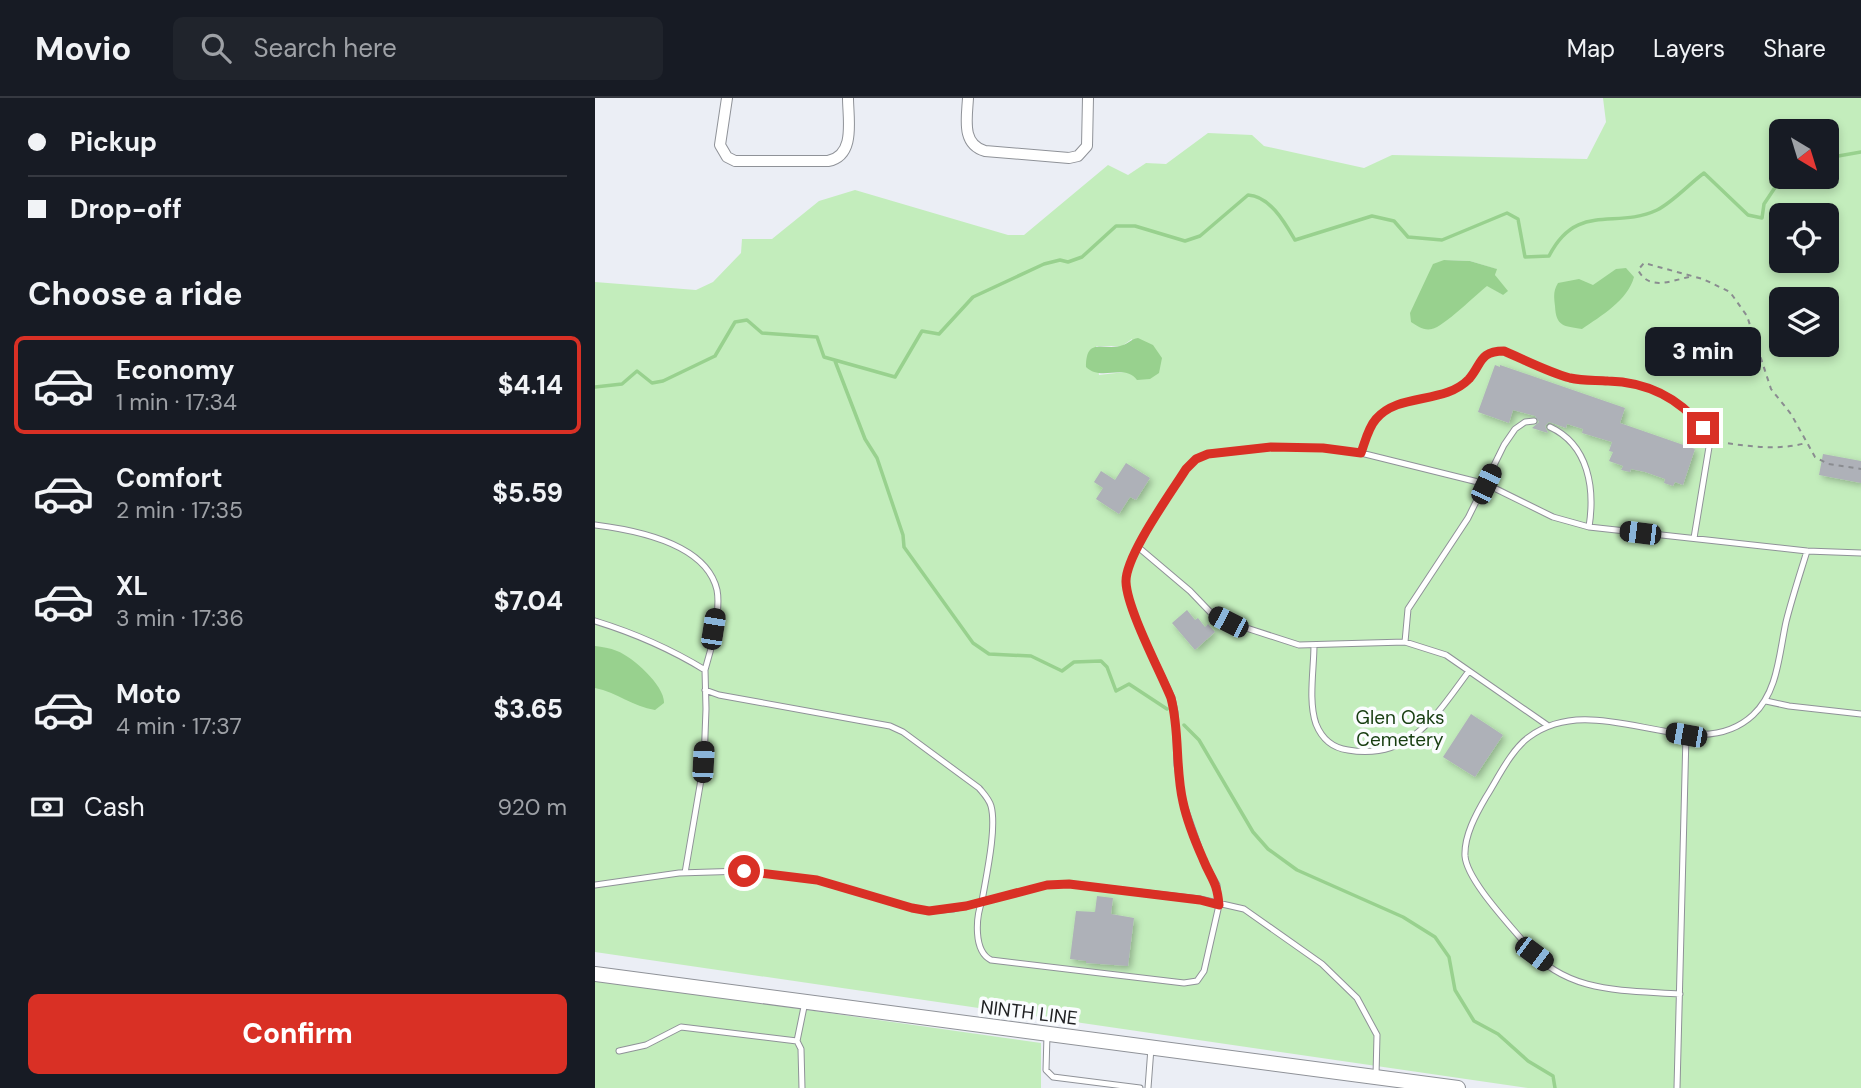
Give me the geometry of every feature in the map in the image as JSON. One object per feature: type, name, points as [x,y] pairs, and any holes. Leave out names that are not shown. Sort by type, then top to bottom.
[{"type":"main road","name":"NINTH LINE","points":[[595,974],[1458,1088]]},
{"type":"street","points":[[727,98],[720,145],[727,157],[735,161],[828,161],[839,158],[847,146],[848,98]]},
{"type":"street","points":[[968,98],[968,136],[975,147],[1069,158],[1078,156],[1087,146],[1088,98]]},
{"type":"lane","points":[[1361,453],[1377,418],[1403,403],[1436,397],[1456,389],[1470,378],[1482,358],[1492,351],[1504,351],[1568,377],[1630,383],[1651,388],[1673,398],[1692,414],[1710,441],[1694,538]]},
{"type":"lane","points":[[1405,642],[1408,609],[1468,518],[1514,429],[1525,422],[1534,421]]},
{"type":"lane","points":[[1550,427],[1565,436],[1586,467],[1593,504],[1589,527]]},
{"type":"lane","points":[[705,690],[719,695],[890,726],[903,732],[979,788],[992,808],[992,830],[982,902],[978,911],[980,948],[984,957],[1184,984],[1197,981],[1204,971],[1219,905],[1217,885],[1204,862],[1183,802],[1177,765],[1175,712],[1171,698],[1136,617],[1126,583],[1129,564],[1138,547],[1186,469],[1196,459],[1208,454],[1271,447],[1323,448],[1361,453],[1486,484],[1553,517],[1589,527],[1807,551],[1861,553]]},
{"type":"lane","points":[[595,525],[620,528],[669,542],[690,554],[713,579],[718,602],[705,670],[703,762],[685,873]]},
{"type":"lane","points":[[1138,547],[1213,614],[1228,622],[1299,645],[1405,642],[1446,655],[1547,725]]},
{"type":"lane","points":[[1679,994],[1609,989],[1567,979],[1534,954],[1486,897],[1470,872],[1465,857],[1467,837],[1480,808],[1505,767],[1527,739],[1547,725],[1600,719],[1686,735],[1711,734],[1733,729],[1751,717],[1766,701],[1773,684],[1787,619],[1807,551]]},
{"type":"lane","points":[[595,621],[645,638],[705,670]]},
{"type":"lane","points":[[1314,645],[1313,707],[1316,724],[1323,737],[1336,748],[1372,751],[1393,747],[1411,739],[1433,718],[1469,671]]},
{"type":"lane","points":[[1766,701],[1861,714]]},
{"type":"lane","points":[[1677,1088],[1686,735]]},
{"type":"lane","points":[[595,886],[685,873],[744,871],[817,880],[929,911],[953,909],[1047,885],[1069,884],[1200,900],[1244,909],[1322,964],[1357,998],[1377,1035],[1377,1077]]},
{"type":"lane","points":[[802,1088],[801,1048],[797,1041],[804,1002]]},
{"type":"lane","points":[[619,1051],[646,1045],[681,1027],[797,1041]]},
{"type":"lane","points":[[1047,1034],[1045,1070],[1053,1077],[1140,1088]]},
{"type":"lane","points":[[1149,1088],[1151,1048]]},
{"type":"path","points":[[1689,277],[1657,284],[1646,281],[1638,270],[1644,263],[1650,263],[1716,285],[1730,292],[1747,316],[1771,389],[1791,414],[1815,457],[1828,464],[1861,469]]},
{"type":"path","points":[[1710,441],[1766,448],[1789,448],[1808,443]]},
{"type":"green space","name":"Glen Oaks Cemetery","points":[[1603,98],[1861,98],[1861,1088],[1528,1088],[595,952],[595,282],[696,290],[713,282],[741,253],[742,239],[772,239],[819,201],[855,190],[1008,235],[1024,235],[1108,165],[1128,175],[1146,163],[1166,164],[1208,133],[1252,135],[1264,146],[1364,168],[1392,155],[1587,159],[1606,122]],"holes":[[[1444,260],[1470,261],[1496,269],[1495,275],[1503,295],[1487,285],[1432,329]],[[1132,339],[1133,374],[1125,372],[1099,375],[1096,346],[1122,346]]]},
{"type":"green space","points":[[595,980],[1041,1043],[1041,1088],[595,1088]]},
{"type":"shaded area","points":[[1444,260],[1470,261],[1497,269],[1495,275],[1508,291],[1503,295],[1487,286],[1444,323],[1432,329],[1423,329],[1411,322],[1410,313],[1433,264]]},
{"type":"shaded area","points":[[1626,268],[1634,277],[1626,293],[1613,307],[1582,329],[1559,322],[1554,297],[1558,283],[1579,279],[1593,285],[1616,269]]},
{"type":"shaded area","points":[[1138,338],[1153,345],[1162,358],[1159,373],[1150,379],[1137,380],[1132,375],[1119,372],[1098,373],[1086,367],[1089,351],[1093,348],[1116,347]]},
{"type":"shaded area","points":[[595,646],[624,654],[639,666],[654,681],[664,703],[655,710],[595,688]]},
{"type":"building","points":[[1495,365],[1625,408],[1620,423],[1695,449],[1683,485],[1675,482],[1673,486],[1664,483],[1665,479],[1645,472],[1621,470],[1623,466],[1609,461],[1613,452],[1609,451],[1612,442],[1582,433],[1583,429],[1567,424],[1566,428],[1549,422],[1545,426],[1548,433],[1532,428],[1539,422],[1535,416],[1513,410],[1509,423],[1478,412]]},
{"type":"building","points":[[1823,454],[1861,461],[1861,483],[1819,475]]},
{"type":"building","points":[[1126,463],[1150,478],[1136,500],[1130,497],[1119,514],[1096,499],[1103,488],[1094,482],[1101,471],[1115,480]]},
{"type":"building","points":[[1187,610],[1195,620],[1198,618],[1205,627],[1208,624],[1215,632],[1195,650],[1172,623]]},
{"type":"building","points":[[1471,714],[1503,735],[1475,777],[1443,757]]},
{"type":"building","points":[[1097,896],[1113,898],[1111,914],[1134,918],[1128,966],[1070,959],[1076,911],[1095,912]]},
{"type":"waterway","points":[[1839,156],[1861,152]]},
{"type":"waterway","points":[[595,387],[622,384],[637,371],[652,383],[663,381],[715,356],[735,322],[747,320],[762,333],[817,337],[824,357],[895,377],[922,331],[939,334],[973,297],[1044,264],[1060,260],[1068,262],[1082,257],[1116,226],[1135,226],[1185,241],[1200,236],[1248,195],[1270,205],[1295,240],[1372,216],[1394,221],[1408,237],[1442,240],[1507,213],[1518,219],[1525,257],[1549,256],[1560,239],[1572,228],[1584,223],[1626,218],[1657,210],[1704,173],[1748,215],[1762,218],[1764,204],[1774,189]]},
{"type":"waterway","points":[[835,361],[865,439],[877,458],[903,535],[904,547],[973,643],[989,654],[1031,656],[1062,671],[1074,662],[1101,661],[1107,667],[1116,691],[1129,684],[1167,709]]},
{"type":"waterway","points":[[1184,725],[1199,740],[1253,832],[1268,849],[1297,870],[1403,917],[1435,937],[1449,957],[1455,990],[1474,1021],[1498,1034],[1528,1061],[1553,1076],[1555,1088]]},
{"type":"route","points":[[744,871],[817,880],[929,911],[953,909],[1047,885],[1069,884],[1200,900],[1219,905],[1217,885],[1204,862],[1183,802],[1177,765],[1175,712],[1171,698],[1136,617],[1126,583],[1129,564],[1186,469],[1196,459],[1208,454],[1271,447],[1323,448],[1361,453],[1377,418],[1403,403],[1436,397],[1456,389],[1470,378],[1482,358],[1492,351],[1504,351],[1568,377],[1630,383],[1651,388],[1673,398],[1692,414],[1703,428]]}]
